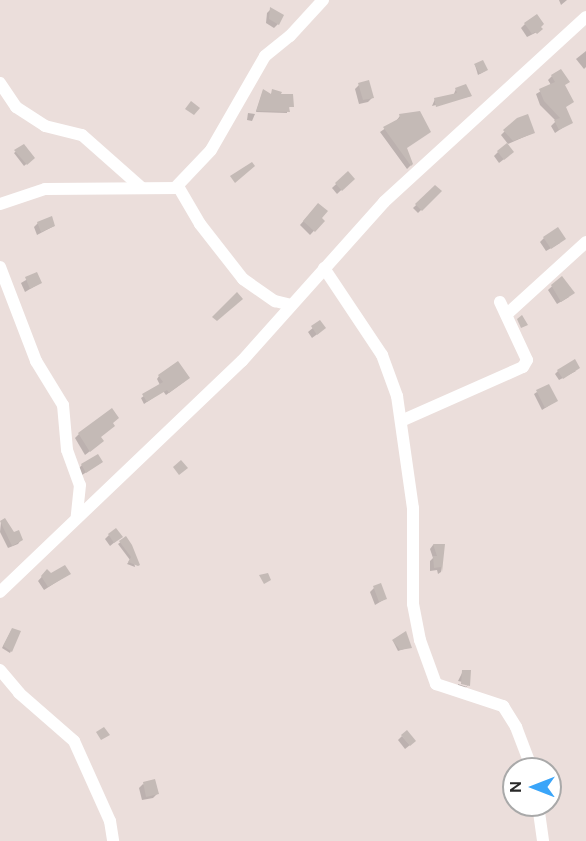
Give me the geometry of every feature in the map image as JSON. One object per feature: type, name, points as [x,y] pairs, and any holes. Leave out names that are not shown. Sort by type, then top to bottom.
[{"type":"street","points":[[175,188],[211,150],[266,56],[290,36],[323,0]]},
{"type":"street","points":[[0,592],[77,516],[200,403],[384,202],[586,17]]},
{"type":"street","points":[[0,83],[16,107],[45,126],[82,135],[142,188]]},
{"type":"street","points":[[0,204],[45,189],[175,188],[182,192],[200,224],[243,279],[275,301],[291,305]]},
{"type":"street","points":[[507,314],[586,242]]},
{"type":"street","points":[[0,267],[36,361],[63,405],[67,450],[80,485],[77,516]]},
{"type":"street","points":[[324,268],[382,355],[397,396],[413,508],[413,604],[420,640],[436,684],[503,706],[516,727],[527,757]]},
{"type":"street","points":[[401,421],[523,367],[527,360],[500,302]]},
{"type":"street","points":[[0,670],[19,693],[75,741],[110,821],[113,841]]},
{"type":"street","points":[[540,817],[543,841]]},
{"type":"building","points":[[270,7],[284,15],[279,25],[269,19]]},
{"type":"building","points":[[537,14],[544,24],[541,27],[543,29],[537,34],[535,32],[532,34],[524,23]]},
{"type":"building","points":[[483,60],[488,70],[480,74],[474,64]]},
{"type":"building","points":[[561,69],[570,82],[565,85],[574,102],[566,107],[573,123],[559,130],[554,120],[560,118],[544,101],[539,89],[555,82],[551,75]]},
{"type":"building","points":[[369,80],[374,98],[363,100],[358,83]]},
{"type":"building","points":[[466,84],[472,96],[436,107],[434,98],[457,93],[455,88]]},
{"type":"building","points":[[263,89],[271,94],[272,89],[282,92],[281,94],[293,94],[294,107],[289,107],[290,112],[256,111]]},
{"type":"building","points":[[191,101],[200,108],[194,115],[185,109]]},
{"type":"building","points":[[420,111],[431,132],[407,148],[413,164],[411,166],[383,127],[400,118],[399,114]]},
{"type":"building","points":[[528,114],[535,133],[513,141],[503,130],[517,118]]},
{"type":"building","points":[[507,143],[514,152],[504,160],[497,151]]},
{"type":"building","points":[[24,144],[35,158],[27,165],[14,150]]},
{"type":"building","points":[[252,162],[255,166],[235,183],[230,176]]},
{"type":"building","points":[[348,171],[355,179],[342,191],[335,183]]},
{"type":"building","points":[[435,185],[442,191],[422,211],[415,204]]},
{"type":"building","points":[[318,203],[328,211],[322,218],[325,221],[315,232],[303,221]]},
{"type":"building","points":[[52,216],[55,226],[41,232],[37,222]]},
{"type":"building","points":[[558,227],[566,239],[551,249],[543,237]]},
{"type":"building","points":[[37,272],[42,283],[30,289],[25,277]]},
{"type":"building","points":[[562,276],[575,293],[561,302],[551,285]]},
{"type":"building","points":[[237,292],[243,299],[217,321],[212,317]]},
{"type":"building","points":[[522,315],[528,325],[521,328],[517,319]]},
{"type":"building","points":[[320,320],[326,328],[317,335],[311,326]]},
{"type":"building","points":[[575,359],[580,368],[563,379],[557,370]]},
{"type":"building","points":[[178,361],[190,378],[169,393],[167,390],[147,402],[142,394],[163,382],[158,375]]},
{"type":"building","points":[[549,384],[558,401],[545,408],[536,390]]},
{"type":"building","points":[[112,408],[119,418],[113,423],[115,426],[101,437],[104,441],[90,452],[78,433]]},
{"type":"building","points":[[98,454],[103,462],[86,473],[81,464]]},
{"type":"building","points":[[181,460],[188,468],[179,475],[173,467]]},
{"type":"building","points":[[5,518],[14,532],[19,530],[23,540],[12,546],[0,521]]},
{"type":"building","points":[[116,528],[123,537],[114,543],[108,534]]},
{"type":"building","points":[[126,536],[140,565],[138,566],[128,562],[131,557],[119,541]]},
{"type":"building","points":[[433,544],[445,544],[442,572],[441,567],[434,568],[433,556],[437,556]]},
{"type":"building","points":[[65,565],[71,574],[48,587],[41,576],[47,569],[51,573]]},
{"type":"building","points":[[268,573],[271,580],[264,584],[259,575]]},
{"type":"building","points":[[381,583],[387,599],[379,602],[373,586]]},
{"type":"building","points":[[12,628],[21,631],[12,652],[3,646]]},
{"type":"building","points":[[406,631],[412,648],[400,650],[392,640]]},
{"type":"building","points":[[462,670],[471,670],[470,686],[461,684]]},
{"type":"building","points":[[104,727],[110,735],[101,740],[96,732]]},
{"type":"building","points":[[407,730],[416,741],[410,746],[401,735]]},
{"type":"building","points":[[155,779],[159,794],[146,797],[143,782]]}]
